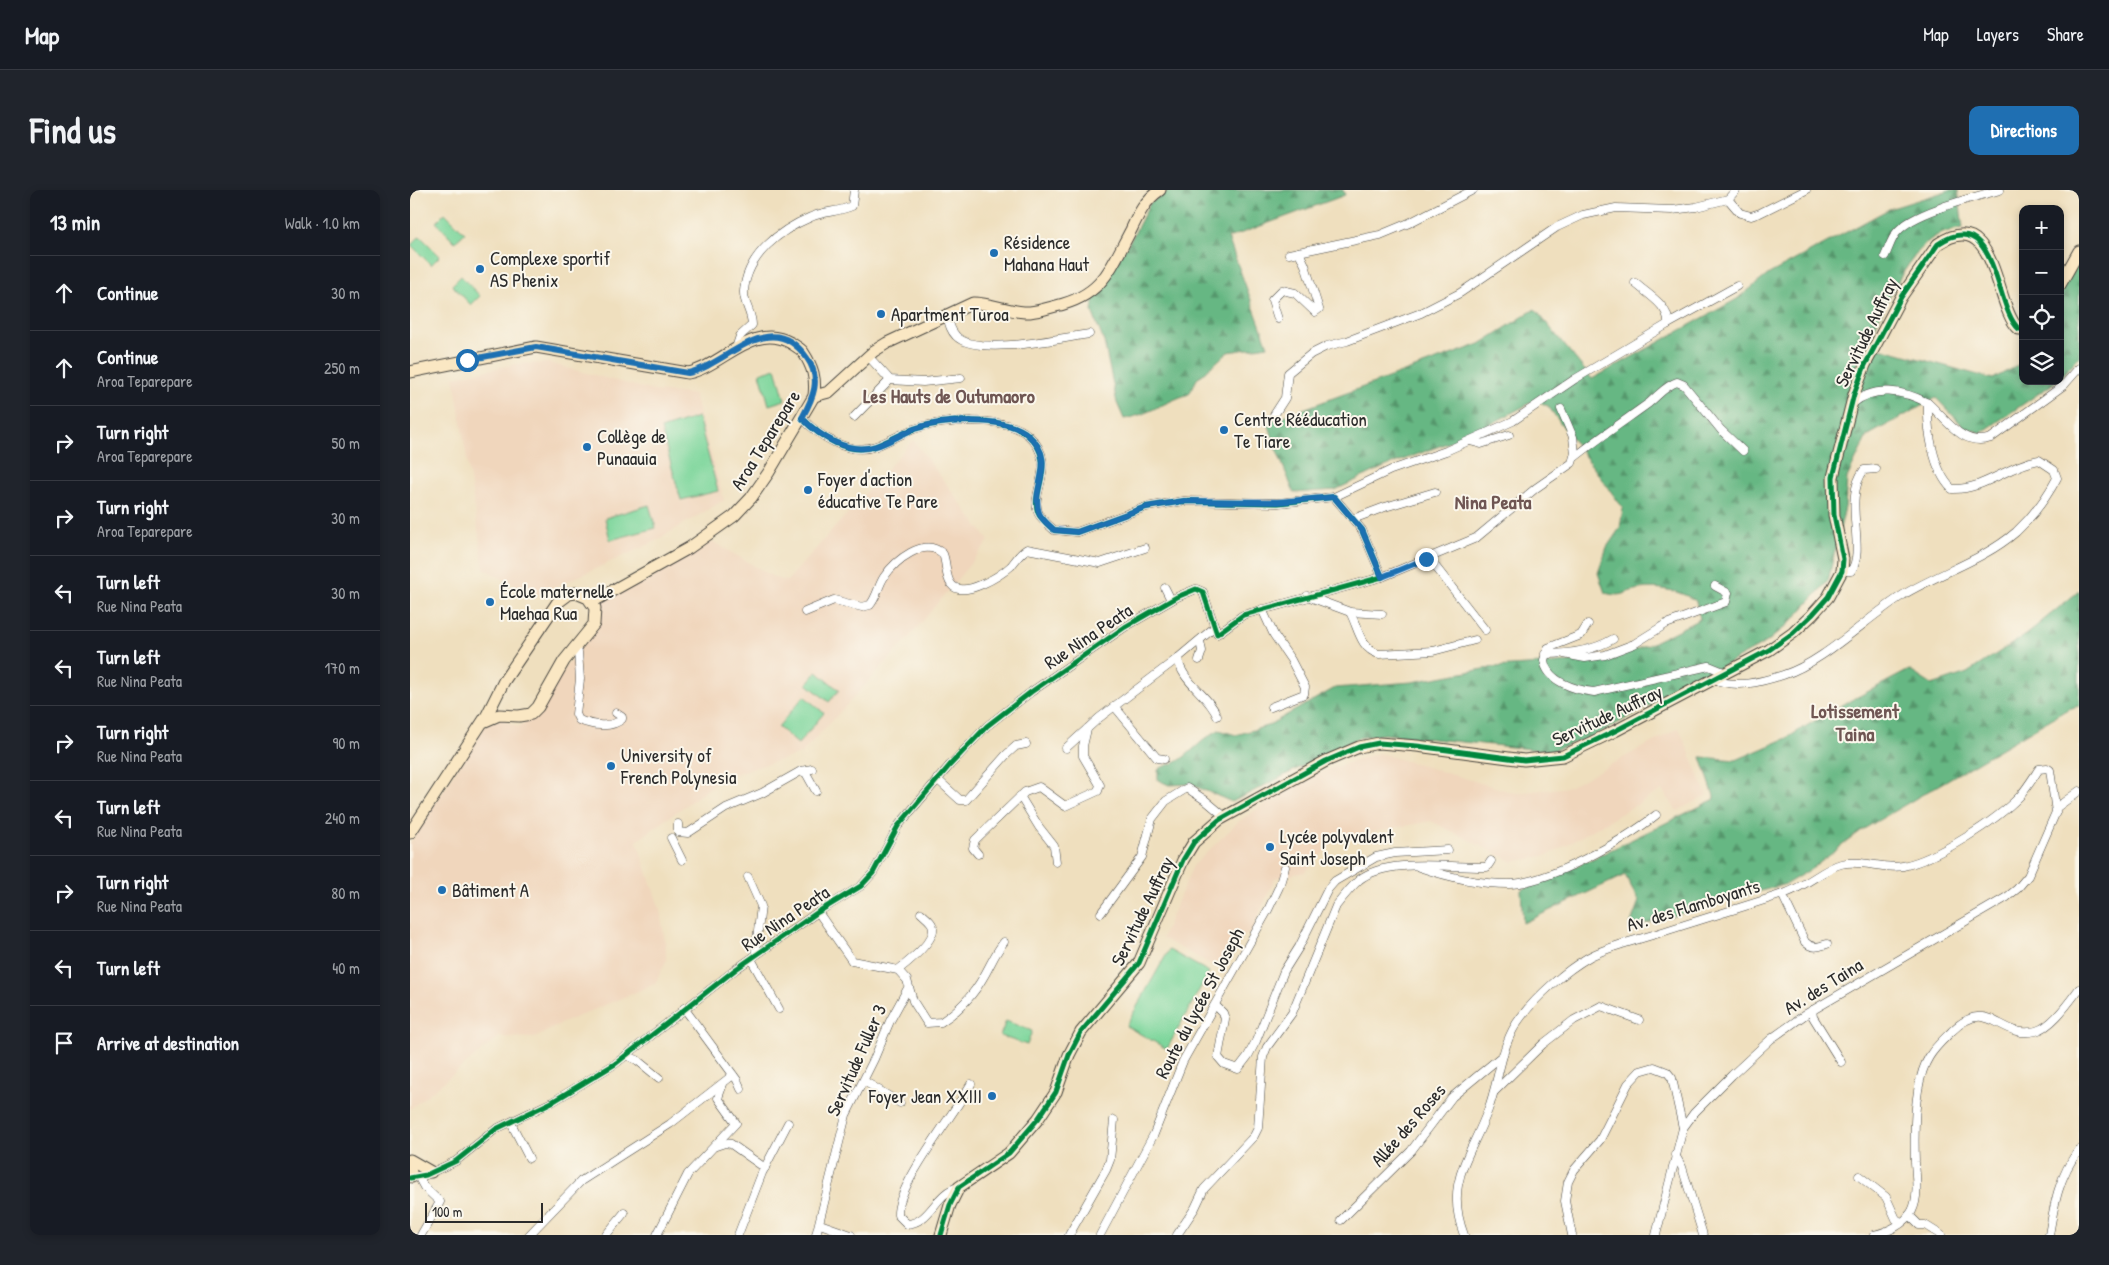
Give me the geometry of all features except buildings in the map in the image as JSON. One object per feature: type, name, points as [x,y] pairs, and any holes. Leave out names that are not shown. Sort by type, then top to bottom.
[{"type":"street","points":[[736,348],[740,336],[752,324],[744,290],[750,266],[756,257],[765,246],[812,216],[852,206],[854,190]]},
{"type":"street","points":[[814,396],[829,392],[868,356],[886,343],[973,303],[982,303],[1014,311],[1030,312],[1066,304],[1092,292],[1108,272],[1139,213],[1153,194],[1160,190]]},
{"type":"street","points":[[1289,254],[1380,235],[1409,223],[1473,190]]},
{"type":"street","points":[[1274,415],[1285,398],[1288,373],[1312,354],[1330,344],[1347,341],[1428,309],[1460,293],[1558,226],[1586,214],[1612,209],[1672,210],[1728,199],[1736,190]]},
{"type":"street","points":[[1728,199],[1740,214],[1752,216],[1806,190]]},
{"type":"street","points":[[1885,256],[1897,232],[1912,220],[1966,199],[2000,190]]},
{"type":"street","name":"Servitude Auffray","points":[[941,1235],[950,1205],[960,1186],[1009,1153],[1038,1119],[1056,1092],[1068,1058],[1081,1032],[1138,963],[1183,860],[1194,842],[1208,828],[1224,816],[1326,761],[1359,747],[1379,743],[1524,760],[1563,756],[1615,731],[1769,650],[1793,633],[1828,597],[1842,571],[1843,559],[1834,515],[1833,477],[1850,406],[1865,365],[1901,297],[1938,244],[1946,239],[1958,236],[1966,237],[1983,246],[1997,275],[2006,312],[2019,330]]},
{"type":"street","points":[[2064,278],[2079,251]]},
{"type":"street","points":[[1278,319],[1272,300],[1282,290],[1295,293],[1315,312],[1318,309],[1308,274],[1299,252]]},
{"type":"street","points":[[1635,283],[1666,311],[1668,324]]},
{"type":"street","points":[[802,418],[809,426],[834,443],[852,448],[874,447],[914,429],[931,425],[987,422],[1011,425],[1027,434],[1037,445],[1044,468],[1037,502],[1039,515],[1054,530],[1077,532],[1146,507],[1184,501],[1278,502],[1334,497],[1391,470],[1470,441],[1528,412],[1575,379],[1737,286]]},
{"type":"street","points":[[947,315],[950,328],[957,338],[975,344],[991,346],[1089,334]]},
{"type":"street","name":"Aroa Teparepare","points":[[410,372],[536,347],[688,373],[711,366],[749,340],[768,336],[784,340],[801,349],[812,365],[816,383],[814,396],[751,498],[734,516],[689,548],[592,602]]},
{"type":"street","points":[[868,356],[890,380],[923,382],[961,378]]},
{"type":"street","points":[[1850,406],[1863,395],[1876,392],[1892,391],[1917,397],[1928,403],[1960,434],[1970,440],[1982,441],[1991,438],[2064,385],[2079,368]]},
{"type":"street","points":[[854,417],[890,380]]},
{"type":"street","points":[[1066,748],[1087,729],[1200,641],[1214,627],[1217,634],[1243,615],[1307,596],[1355,586],[1382,577],[1476,538],[1536,488],[1572,463],[1575,457],[1610,429],[1650,402],[1670,384],[1677,382],[1684,385],[1721,430],[1743,451]]},
{"type":"street","points":[[1714,679],[1735,686],[1784,675],[1800,667],[1818,657],[1902,596],[2000,543],[2017,530],[2035,510],[2057,478],[2054,470],[2042,461],[2030,462],[1986,483],[1964,489],[1952,489],[1944,482],[1934,447],[1928,403]]},
{"type":"street","points":[[1561,409],[1573,437],[1575,457]]},
{"type":"street","points":[[1470,441],[1481,444],[1508,435]]},
{"type":"street","points":[[1842,571],[1850,571],[1855,562],[1854,499],[1859,479],[1864,470],[1876,469]]},
{"type":"street","points":[[1353,519],[1384,507],[1435,492]]},
{"type":"street","points":[[1334,497],[1362,530],[1382,577]]},
{"type":"street","points":[[805,612],[834,600],[862,607],[870,605],[883,579],[893,566],[903,558],[923,548],[930,547],[943,554],[952,585],[961,589],[975,587],[993,579],[1027,549],[1100,563],[1145,548]]},
{"type":"street","points":[[1428,558],[1485,630]]},
{"type":"street","points":[[1545,654],[1564,654],[1588,658],[1605,655],[1634,644],[1666,624],[1726,602],[1728,594],[1715,586]]},
{"type":"street","points":[[1165,588],[1171,600]]},
{"type":"street","name":"Rue Nina Peata","points":[[418,1174],[456,1161],[496,1129],[552,1102],[626,1055],[684,1008],[753,957],[818,912],[861,886],[874,873],[898,826],[937,779],[987,726],[1031,692],[1125,627],[1171,600],[1196,589],[1200,590],[1214,627]]},
{"type":"street","points":[[410,833],[483,722],[504,681],[557,603],[569,594],[576,593],[592,602],[595,608],[594,624],[573,648],[554,676],[538,707],[531,714],[519,716],[510,714],[499,715],[483,722]]},
{"type":"street","points":[[1307,596],[1350,612],[1382,614]]},
{"type":"street","points":[[1262,609],[1274,635],[1291,660],[1305,687],[1304,694],[1271,707]]},
{"type":"street","points":[[1350,612],[1365,646],[1371,652],[1378,654],[1433,651],[1475,640]]},
{"type":"street","points":[[1588,624],[1581,635],[1552,645],[1545,654],[1545,664],[1558,680],[1578,690],[1594,692],[1709,666],[1726,673]]},
{"type":"street","points":[[1564,654],[1600,647],[1614,638]]},
{"type":"street","points":[[1199,660],[1202,651],[1200,641]]},
{"type":"street","points":[[573,648],[578,652],[580,664],[576,714],[579,720],[600,725],[614,724],[622,720],[622,717],[616,713]]},
{"type":"street","points":[[1178,658],[1182,670],[1217,716]]},
{"type":"street","points":[[499,694],[503,707],[510,714]]},
{"type":"street","points":[[1115,708],[1157,758],[1164,759]]},
{"type":"street","points":[[978,854],[973,848],[975,840],[1025,792],[1039,787],[1065,806],[1098,790],[1100,785],[1083,756],[1087,729]]},
{"type":"street","points":[[937,779],[960,800],[966,800],[1006,755],[1016,746],[1026,744]]},
{"type":"street","name":"Av. des Flamboyants","points":[[1464,1235],[1457,1218],[1456,1188],[1460,1174],[1483,1124],[1494,1092],[1503,1054],[1512,1031],[1529,1007],[1587,958],[1617,946],[1782,894],[1808,884],[1840,864],[1858,863],[1902,866],[1940,851],[1967,836],[2014,802],[2043,768],[2047,768],[2051,773],[2056,808]]},
{"type":"street","points":[[678,824],[678,832],[688,833],[726,808],[762,793],[801,771],[812,769]]},
{"type":"street","points":[[801,771],[806,773],[816,791]]},
{"type":"street","points":[[1101,913],[1141,860],[1152,819],[1175,793],[1187,788],[1206,800],[1224,816]]},
{"type":"street","points":[[2056,808],[2079,791]]},
{"type":"street","points":[[1020,796],[1039,827],[1054,846],[1056,862]]},
{"type":"street","name":"Av. des Taina","points":[[1656,1235],[1683,1128],[1708,1099],[1780,1032],[1812,1010],[2017,889],[2028,876],[2056,808]]},
{"type":"street","points":[[1412,865],[1458,879],[1515,883],[1554,872],[1582,860],[1639,828],[1656,815]]},
{"type":"street","points":[[671,838],[682,860]]},
{"type":"street","points":[[1215,1005],[1223,1013],[1225,1019],[1218,1057],[1224,1064],[1238,1069],[1256,1041],[1284,971],[1299,947],[1328,889],[1335,881],[1376,857],[1395,853],[1448,850]]},
{"type":"street","points":[[1177,1235],[1196,1208],[1204,1189],[1254,1136],[1258,1128],[1263,1057],[1267,1047],[1292,1013],[1336,906],[1360,879],[1379,871],[1412,865],[1487,867],[1490,861]]},
{"type":"street","name":"Route du lycée St Joseph","points":[[1100,1235],[1153,1136],[1176,1075],[1268,910],[1279,887],[1285,866]]},
{"type":"street","points":[[748,877],[761,906],[753,957],[779,1009]]},
{"type":"street","points":[[1782,894],[1805,942],[1810,946],[1817,947],[1827,944]]},
{"type":"street","points":[[818,912],[852,961],[898,970],[907,980],[908,988],[917,1010],[927,1023],[941,1022],[972,993],[984,976],[993,956],[1004,942]]},
{"type":"street","points":[[898,970],[922,949],[932,935],[934,929],[921,913]]},
{"type":"street","name":"Servitude Fuller 3","points":[[816,1235],[846,1115],[864,1082],[890,1021],[908,988]]},
{"type":"street","points":[[1874,1235],[1889,1231],[1901,1222],[1909,1214],[1915,1202],[1915,1120],[1919,1092],[1928,1058],[1938,1045],[1955,1028],[1969,1018],[1976,1016],[1986,1017],[2017,1030],[2035,1031],[2052,1020],[2079,989]]},
{"type":"street","points":[[1494,1092],[1543,1044],[1574,1020],[1601,1006],[1639,1020]]},
{"type":"street","points":[[684,1008],[733,1075],[741,1089]]},
{"type":"street","points":[[1812,1010],[1813,1017],[1841,1062]]},
{"type":"street","name":"Allée des Roses","points":[[1341,1220],[1412,1151],[1452,1097],[1503,1054]]},
{"type":"street","points":[[626,1055],[637,1060],[659,1078]]},
{"type":"street","points":[[1572,1235],[1565,1201],[1568,1182],[1577,1165],[1600,1140],[1628,1084],[1640,1071],[1654,1067],[1667,1072],[1672,1078],[1683,1128]]},
{"type":"street","points":[[529,1235],[581,1181],[670,1124],[733,1075]]},
{"type":"street","points":[[864,1082],[900,1103]]},
{"type":"street","points":[[657,1235],[683,1182],[736,1123],[718,1098],[723,1084]]},
{"type":"street","points":[[960,1186],[945,1192],[928,1212],[914,1223],[907,1224],[898,1215],[898,1209],[906,1189],[932,1143],[970,1084]]},
{"type":"street","points":[[1069,1235],[1110,1160],[1114,1120]]},
{"type":"street","points":[[511,1122],[529,1158]]},
{"type":"street","points":[[738,1235],[764,1168],[788,1123]]},
{"type":"street","points":[[716,1146],[725,1143],[731,1144],[764,1168]]},
{"type":"street","points":[[2049,1235],[2058,1191],[2065,1172],[2079,1150]]},
{"type":"street","points":[[1675,1155],[1682,1167],[1703,1235]]},
{"type":"street","points":[[410,1160],[424,1187],[440,1202],[421,1235]]},
{"type":"street","points":[[1859,1176],[1886,1197],[1896,1219],[1901,1222]]},
{"type":"street","points":[[606,1235],[624,1213]]},
{"type":"street","points":[[1909,1214],[1919,1225],[1925,1225],[1941,1235]]},
{"type":"street","points":[[820,1224],[851,1235]]},
{"type":"shaded area","name":"Collège de Punaauia","points":[[549,363],[654,391],[694,394],[724,500],[652,543],[535,596],[484,569],[454,377],[516,364]]},
{"type":"shaded area","name":"University of French Polynesia","points":[[913,440],[989,541],[907,640],[801,754],[724,777],[637,841],[660,910],[666,949],[666,961],[655,984],[562,1023],[535,1038],[499,1037],[410,1109],[410,843],[485,725],[501,719],[518,727],[538,713],[549,688],[590,636],[597,602],[710,540],[775,578],[787,581]]},
{"type":"shaded area","name":"Lycée polyvalent Saint Joseph","points":[[1679,728],[1707,795],[1677,811],[1662,790],[1549,855],[1513,862],[1431,821],[1336,839],[1305,872],[1275,878],[1251,932],[1237,939],[1223,971],[1162,938],[1193,866],[1239,821],[1306,777],[1379,753],[1515,793],[1569,787]]},
{"type":"green space","points":[[1170,190],[1343,190],[1345,195],[1228,238],[1268,346],[1228,352],[1197,379],[1189,394],[1124,419],[1117,403],[1104,342],[1092,311],[1094,296],[1133,236],[1150,203]]},
{"type":"green space","points":[[1950,190],[1958,190],[1963,228],[1944,232],[1934,237],[1914,257],[1895,286],[1879,318],[1869,345],[1993,379],[2019,364],[2019,385],[2051,385],[1981,433],[1964,427],[1936,398],[1867,436],[1847,478],[1845,507],[1828,581],[1791,622],[1767,642],[1596,735],[1551,751],[1384,734],[1358,738],[1232,802],[1190,784],[1169,785],[1158,780],[1158,770],[1180,760],[1219,730],[1236,735],[1267,726],[1335,688],[1412,682],[1495,667],[1605,660],[1648,645],[1700,619],[1696,601],[1676,592],[1646,588],[1619,595],[1605,593],[1598,573],[1607,547],[1620,528],[1623,508],[1548,406],[1536,400],[1474,433],[1384,467],[1335,490],[1294,493],[1268,422],[1480,344],[1535,309],[1592,379],[1737,299],[1769,274],[1889,209]]},
{"type":"green space","points":[[445,213],[465,233],[455,242],[436,222]]},
{"type":"green space","points":[[420,236],[440,256],[431,265],[411,245]]},
{"type":"green space","points":[[2079,259],[2079,356],[2064,374],[2064,295],[2064,284]]},
{"type":"green space","points":[[461,276],[480,296],[471,305],[452,285]]},
{"type":"green space","points":[[776,368],[785,400],[769,405],[760,373]]},
{"type":"green space","points":[[698,417],[718,491],[681,500],[661,429]]},
{"type":"green space","points":[[649,505],[656,528],[610,540],[605,518]]},
{"type":"green space","points":[[2079,591],[2079,706],[2068,709],[1862,830],[1813,868],[1786,884],[1629,928],[1639,901],[1625,875],[1523,923],[1521,890],[1594,858],[1715,799],[1701,757],[1736,760],[1787,738],[1829,712],[1909,670],[1932,685],[1967,673],[2024,636]]},
{"type":"green space","points":[[817,672],[839,690],[829,702],[807,684]]},
{"type":"green space","points":[[804,696],[824,713],[798,744],[778,727]]},
{"type":"green space","points":[[1169,950],[1209,972],[1167,1049],[1126,1026]]},
{"type":"green space","points":[[1006,1021],[1032,1031],[1027,1045],[1000,1036]]},
{"type":"cycle path","points":[[941,1235],[950,1205],[959,1187],[1009,1153],[1038,1119],[1056,1092],[1069,1055],[1081,1032],[1139,963],[1183,860],[1194,842],[1219,820],[1326,761],[1359,747],[1379,743],[1524,760],[1563,756],[1615,731],[1769,650],[1793,633],[1812,615],[1828,597],[1842,571],[1843,559],[1834,515],[1833,477],[1854,394],[1865,365],[1901,297],[1938,244],[1958,235],[1972,237],[1983,248],[1992,264],[2011,318],[2019,329]]},
{"type":"cycle path","points":[[410,1178],[426,1175],[456,1161],[496,1129],[552,1102],[615,1064],[736,969],[818,912],[861,886],[873,873],[898,826],[950,765],[987,726],[1031,692],[1125,627],[1177,597],[1196,589],[1203,592],[1217,634],[1243,615],[1382,577],[1362,530],[1334,497],[1278,503],[1184,501],[1146,507],[1077,532],[1054,530],[1040,516],[1037,508],[1043,468],[1042,457],[1037,446],[1028,435],[1018,429],[1004,424],[989,422],[940,423],[914,429],[876,446],[856,449],[845,447],[826,438],[802,418]]},
{"type":"place","name":"Résidence Mahana Haut","points":[[994,253]]},
{"type":"place","name":"Complexe sportif AS Phenix","points":[[480,269]]},
{"type":"place","name":"Apartment Turoa","points":[[881,314]]},
{"type":"place","name":"Centre Rééducation Te Tiare","points":[[1224,430]]},
{"type":"place","name":"Collège de Punaauia","points":[[587,447]]},
{"type":"place","name":"Foyer d'action éducative Te Pare","points":[[808,490]]},
{"type":"place","name":"École maternelle Maehaa Rua","points":[[490,602]]},
{"type":"place","name":"University of French Polynesia","points":[[611,766]]},
{"type":"place","name":"Lycée polyvalent Saint Joseph","points":[[1270,847]]},
{"type":"place","name":"Bâtiment A","points":[[442,890]]},
{"type":"place","name":"Foyer Jean XXIII","points":[[992,1096]]},
{"type":"district","name":"Les Hauts de Outumaoro","points":[[949,396]]},
{"type":"district","name":"Nina Peata","points":[[1493,502]]},
{"type":"district","name":"Lotissement Taina","points":[[1855,722]]},
{"type":"route","points":[[467,360],[536,347],[688,373],[700,371],[711,366],[749,340],[768,336],[784,340],[801,349],[812,365],[816,383],[814,396],[802,418],[809,426],[834,443],[852,448],[874,447],[914,429],[931,425],[987,422],[1011,425],[1027,434],[1037,445],[1044,468],[1037,502],[1039,515],[1054,530],[1077,532],[1146,507],[1184,501],[1278,502],[1334,497],[1362,530],[1382,577],[1403,566],[1426,559]]}]
